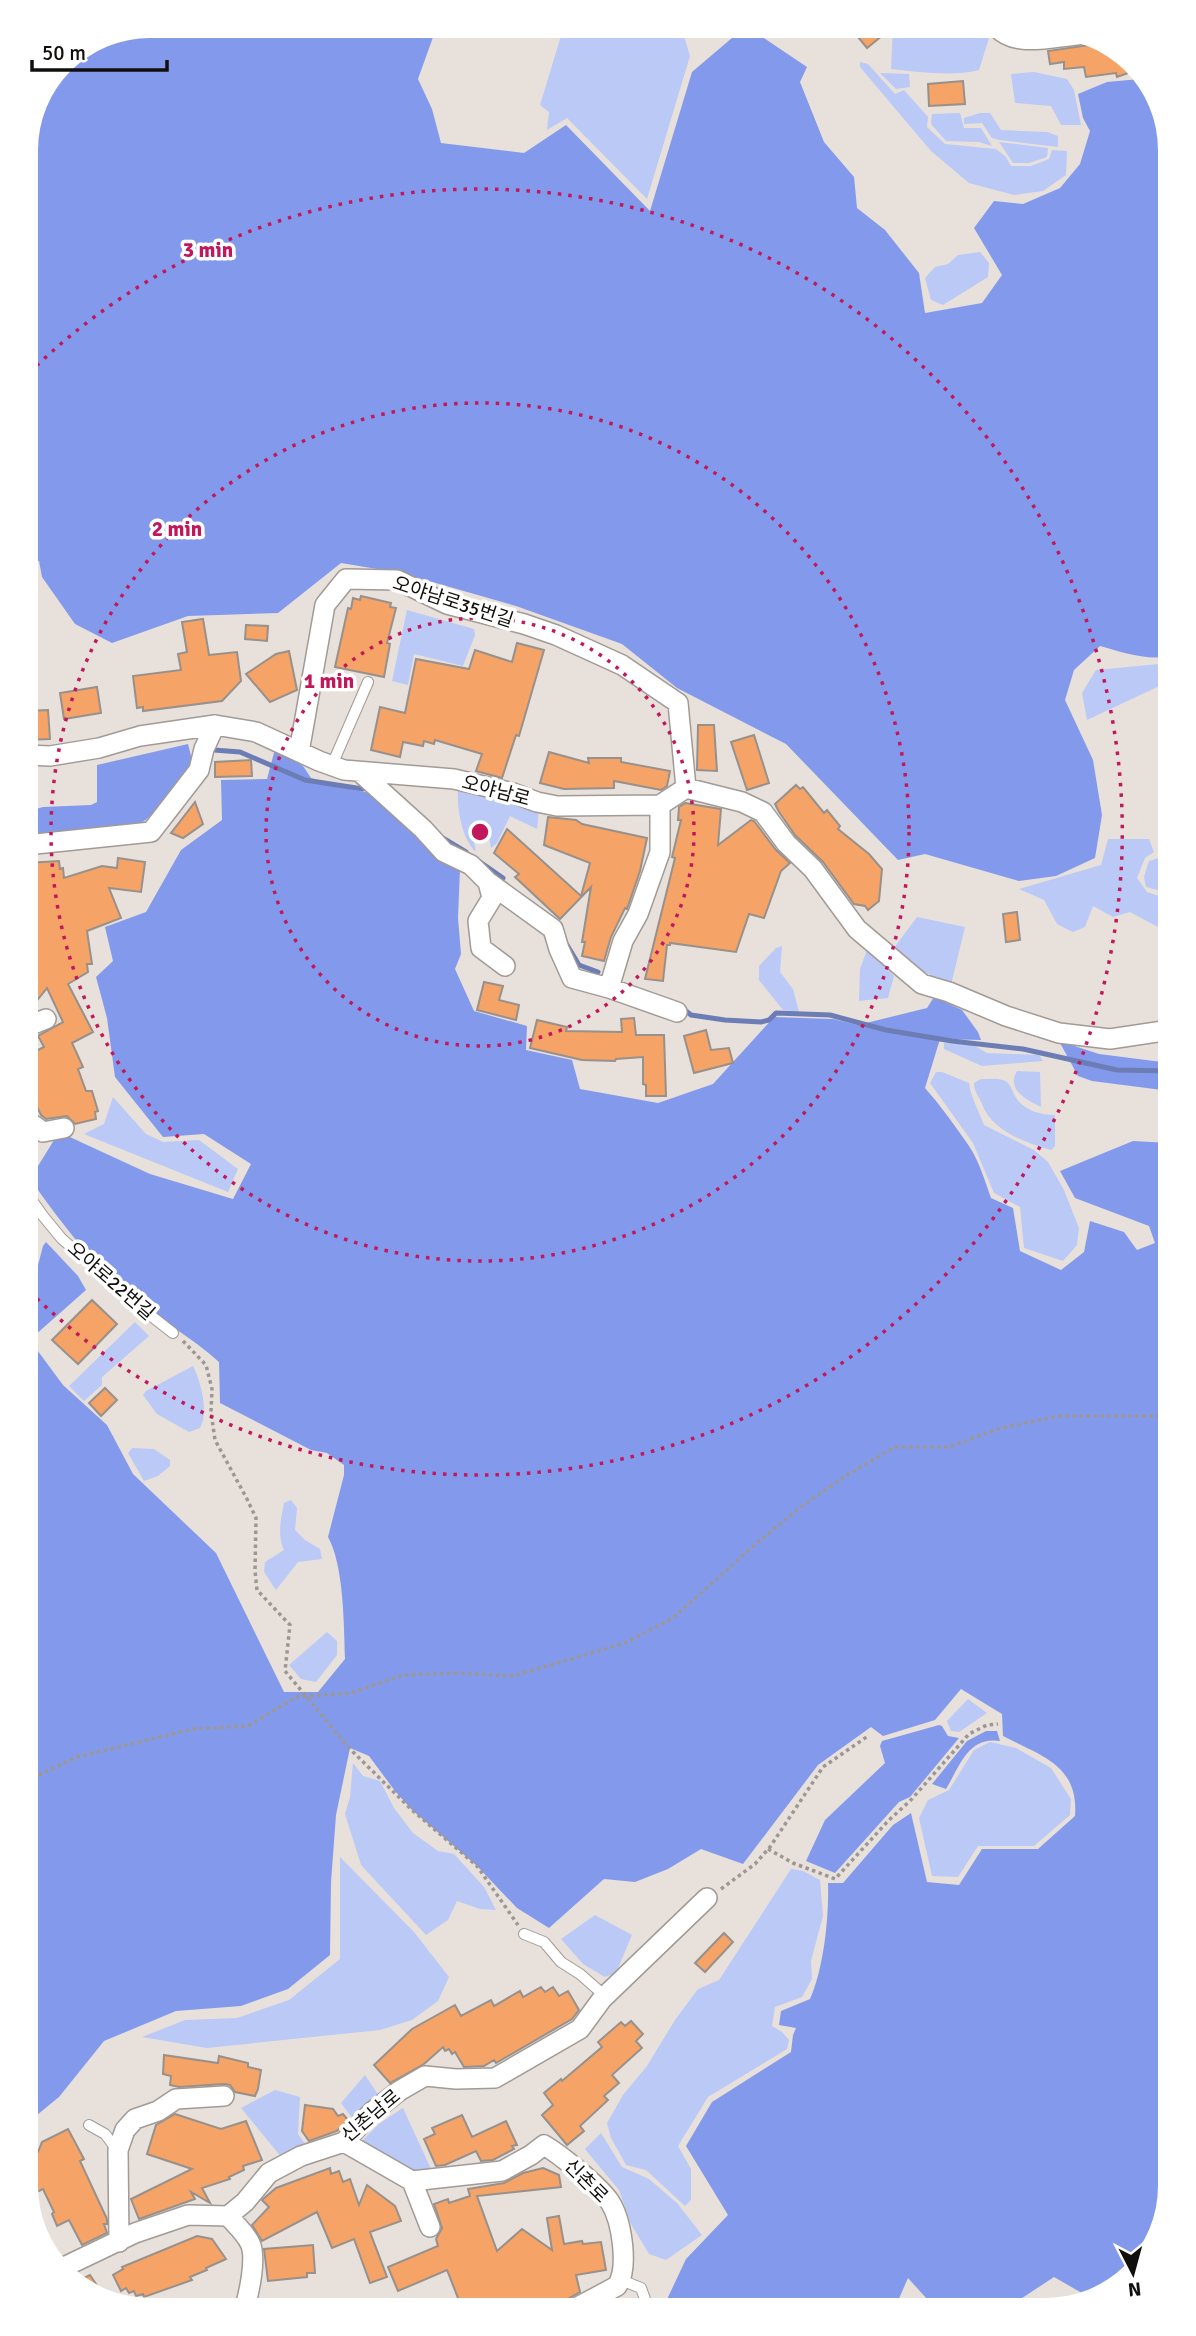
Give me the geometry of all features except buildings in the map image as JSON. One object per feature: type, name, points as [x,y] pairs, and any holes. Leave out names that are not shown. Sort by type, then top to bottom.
[{"type":"street","name":"오야남로35번길","points":[[299,752],[325,605],[346,579],[397,580],[447,604],[524,624],[578,645],[622,665],[678,703],[686,788]]},
{"type":"street","name":"오야남로","points":[[39,756],[99,748],[140,736],[215,726],[256,732],[332,765],[360,772],[454,779],[557,806],[660,805]]},
{"type":"street","points":[[39,844],[151,832],[199,771],[204,749],[215,726]]},
{"type":"street","points":[[360,772],[415,821],[444,852],[471,865],[488,882],[553,929],[572,978],[677,1012]]},
{"type":"street","points":[[608,988],[623,941],[638,914],[660,852],[660,805],[686,788],[742,802],[763,812],[786,843],[813,869],[858,929],[922,984],[1059,1033],[1110,1039],[1158,1032]]},
{"type":"street","points":[[488,882],[492,898],[478,921],[481,947],[505,966]]},
{"type":"street","points":[[39,1022],[46,1019]]},
{"type":"street","points":[[39,1129],[43,1132],[64,1128]]},
{"type":"street","name":"신촌남로","points":[[228,2217],[245,2202],[269,2173],[301,2156],[344,2142],[372,2112],[399,2091],[424,2077],[495,2078],[579,2029],[606,1997],[707,1898]]},
{"type":"street","points":[[119,2242],[118,2150],[125,2130],[135,2119],[158,2111],[176,2099],[224,2096]]},
{"type":"street","points":[[344,2142],[412,2181],[430,2227]]},
{"type":"street","name":"신촌로","points":[[412,2181],[502,2171],[544,2145],[568,2161],[610,2202],[623,2245],[621,2280]]},
{"type":"street","points":[[70,2264],[135,2234],[188,2215],[228,2217],[251,2245],[251,2270],[246,2297]]},
{"type":"street","points":[[595,2298],[617,2286],[621,2280]]},
{"type":"lane","points":[[332,765],[368,681]]},
{"type":"lane","name":"오야로22번길","points":[[38,1210],[62,1239],[118,1290],[173,1333]]},
{"type":"lane","points":[[524,1934],[544,1942],[561,1962],[580,1974],[606,1997]]},
{"type":"lane","points":[[89,2125],[105,2134],[118,2150]]},
{"type":"lane","points":[[621,2280],[641,2288],[644,2298]]},
{"type":"path","points":[[173,1333],[191,1347],[206,1365],[212,1389],[211,1412],[215,1440],[256,1518],[257,1590],[290,1625],[285,1671],[348,1747],[412,1810],[477,1866],[524,1934]]},
{"type":"path","points":[[38,1775],[77,1757],[194,1730],[248,1726],[296,1698],[351,1693],[403,1675],[458,1673],[513,1676],[625,1643],[673,1618],[803,1506],[847,1475],[895,1447],[949,1447],[1001,1427],[1058,1416],[1158,1416]]},
{"type":"path","points":[[768,1849],[793,1863],[835,1879],[970,1734],[987,1725],[998,1724]]},
{"type":"path","points":[[707,1898],[755,1864],[823,1767],[868,1736]]},
{"type":"shaded area","points":[[150,38],[433,38],[418,79],[432,109],[441,143],[524,153],[566,125],[650,211],[692,72],[731,39],[765,39],[807,67],[800,82],[824,142],[854,177],[857,208],[885,230],[919,273],[925,313],[982,303],[1002,275],[974,228],[994,201],[1023,204],[1060,188],[1080,164],[1090,131],[1083,118],[1078,94],[1107,82],[1132,80],[1149,108],[1158,150],[1158,657],[1143,657],[1100,646],[1074,670],[1065,700],[1093,760],[1102,815],[1095,858],[1056,876],[1019,881],[925,854],[898,860],[786,744],[677,688],[622,644],[516,606],[401,573],[341,563],[278,613],[188,616],[112,643],[75,624],[42,577],[39,561],[39,143],[42,121],[62,82],[94,53],[114,44]]},
{"type":"shaded area","points":[[560,38],[685,39],[690,56],[647,199],[567,118],[547,130],[549,112],[540,105]]},
{"type":"shaded area","points":[[892,39],[989,39],[979,70],[946,74],[891,69]]},
{"type":"shaded area","points":[[860,62],[868,64],[895,94],[904,90],[928,117],[927,127],[945,144],[996,149],[1006,157],[1011,166],[1031,166],[1049,159],[1052,150],[1067,151],[1066,175],[1043,191],[1014,195],[969,183],[931,151],[860,67]]},
{"type":"shaded area","points":[[1034,72],[1067,79],[1074,90],[1081,125],[1061,125],[1051,106],[1015,103],[1011,74]]},
{"type":"shaded area","points":[[880,73],[909,74],[910,87],[896,89]]},
{"type":"shaded area","points":[[960,113],[964,128],[981,128],[992,146],[979,142],[946,141],[931,124],[932,114]]},
{"type":"shaded area","points":[[990,113],[1001,130],[1047,132],[1058,136],[1058,147],[999,140],[992,138],[982,123],[964,124],[964,118]]},
{"type":"shaded area","points":[[999,142],[1048,148],[1047,157],[1029,163],[1013,163]]},
{"type":"shaded area","points":[[980,252],[989,263],[988,277],[943,305],[931,300],[925,278],[935,267],[948,264],[958,255]]},
{"type":"shaded area","points":[[407,610],[474,629],[475,635],[463,666],[414,654],[408,685],[392,681]]},
{"type":"shaded area","points":[[1158,664],[1158,687],[1087,720],[1082,693],[1096,670]]},
{"type":"shaded area","points":[[188,744],[192,760],[162,805],[138,825],[39,834],[39,808],[91,805],[97,802],[97,765]]},
{"type":"shaded area","points":[[275,749],[303,766],[311,778],[333,786],[370,793],[460,869],[458,918],[461,954],[455,969],[474,1011],[527,1026],[526,1050],[572,1060],[580,1089],[658,1103],[713,1084],[774,1017],[833,1019],[858,1025],[927,1008],[934,997],[962,1010],[981,1040],[940,1039],[925,1088],[973,1152],[991,1198],[1013,1208],[1020,1251],[1061,1270],[1084,1252],[1090,1221],[1124,1232],[1137,1250],[1155,1243],[1149,1226],[1075,1198],[1060,1171],[1133,1141],[1158,1142],[1158,2186],[1152,2222],[1144,2238],[1098,2238],[1098,2285],[1079,2292],[1054,2277],[1022,2298],[926,2298],[908,2278],[899,2298],[668,2298],[686,2259],[728,2215],[686,2146],[712,2102],[791,2052],[796,2028],[779,2025],[781,2011],[810,1999],[815,1986],[825,1942],[828,1883],[843,1883],[893,1825],[911,1813],[927,1882],[959,1885],[982,1849],[1038,1849],[1075,1816],[1075,1799],[1064,1774],[1044,1757],[1003,1736],[1002,1714],[961,1689],[935,1720],[883,1736],[871,1727],[818,1765],[743,1864],[701,1849],[668,1869],[635,1882],[604,1879],[549,1928],[517,1908],[477,1866],[412,1810],[369,1756],[350,1748],[336,1815],[331,1882],[330,1955],[288,1989],[241,2006],[176,2011],[104,2041],[59,2097],[38,2114],[38,1352],[63,1385],[107,1425],[133,1474],[216,1553],[284,1692],[318,1692],[345,1659],[340,1579],[328,1537],[344,1475],[344,1465],[327,1453],[311,1450],[220,1403],[219,1362],[114,1282],[76,1240],[38,1191],[38,1165],[59,1132],[150,1174],[233,1199],[251,1164],[204,1134],[163,1137],[115,1077],[107,1018],[96,977],[113,961],[105,927],[146,912],[181,850],[222,820],[221,780],[267,779]]},
{"type":"shaded area","points":[[458,791],[539,810],[537,829],[510,816],[497,843],[491,848],[488,830],[472,832],[476,852],[467,840],[461,823]]},
{"type":"shaded area","points":[[1108,839],[1149,839],[1154,852],[1145,858],[1137,878],[1147,892],[1158,896],[1158,927],[1130,912],[1113,917],[1093,906],[1085,927],[1073,932],[1057,924],[1044,900],[1019,889],[1101,865]]},
{"type":"shaded area","points":[[1158,858],[1158,890],[1146,887],[1144,877],[1149,861]]},
{"type":"shaded area","points":[[917,917],[965,927],[951,985],[908,964],[894,948]]},
{"type":"shaded area","points":[[782,946],[780,972],[793,989],[799,1012],[783,1010],[759,980],[759,966],[776,948]]},
{"type":"shaded area","points":[[867,950],[894,976],[888,998],[859,1001],[860,969]]},
{"type":"shaded area","points":[[1059,1041],[1099,1054],[1158,1061],[1158,1089],[1092,1081],[1078,1076]]},
{"type":"shaded area","points":[[944,1043],[973,1045],[987,1053],[1039,1055],[1043,1061],[982,1066],[944,1049]]},
{"type":"shaded area","points":[[1017,1071],[1040,1072],[1041,1107],[1024,1098],[1016,1089],[1014,1078]]},
{"type":"shaded area","points":[[936,1072],[969,1083],[984,1125],[1034,1150],[1048,1162],[1064,1190],[1079,1228],[1077,1245],[1063,1261],[1024,1248],[1020,1207],[994,1193],[973,1143],[930,1083]]},
{"type":"shaded area","points":[[981,1079],[1006,1081],[1024,1106],[1039,1113],[1055,1115],[1055,1146],[1051,1150],[1030,1143],[1010,1134],[993,1121],[975,1089],[974,1083]]},
{"type":"shaded area","points":[[113,1097],[146,1134],[163,1142],[199,1140],[238,1169],[228,1192],[84,1134],[104,1124]]},
{"type":"shaded area","points":[[46,1242],[78,1276],[86,1290],[38,1332],[38,1263]]},
{"type":"shaded area","points":[[135,1322],[149,1336],[102,1377],[102,1385],[84,1401],[69,1386]]},
{"type":"shaded area","points":[[193,1366],[201,1388],[204,1414],[200,1428],[189,1432],[157,1414],[143,1395]]},
{"type":"shaded area","points":[[132,1448],[154,1449],[170,1460],[170,1466],[158,1476],[144,1481],[128,1453]]},
{"type":"shaded area","points":[[291,1500],[297,1508],[295,1530],[320,1549],[322,1559],[298,1562],[276,1590],[264,1572],[265,1562],[284,1550],[280,1533],[281,1521],[284,1503]]},
{"type":"shaded area","points":[[327,1632],[337,1641],[337,1655],[316,1682],[301,1679],[289,1665]]},
{"type":"shaded area","points":[[968,1699],[987,1713],[959,1732],[951,1731],[947,1721]]},
{"type":"shaded area","points":[[939,1725],[948,1736],[959,1738],[910,1797],[899,1802],[835,1873],[806,1861],[825,1820],[885,1763],[880,1746],[882,1741]]},
{"type":"shaded area","points":[[986,1731],[997,1731],[1000,1741],[980,1743],[973,1748],[961,1762],[946,1789],[932,1784],[967,1741]]},
{"type":"shaded area","points":[[990,1742],[1016,1748],[1051,1768],[1071,1799],[1070,1815],[1034,1846],[978,1846],[958,1877],[932,1876],[919,1818],[928,1800],[949,1790],[974,1750]]},
{"type":"shaded area","points":[[353,1763],[363,1776],[380,1781],[394,1808],[413,1833],[438,1851],[454,1854],[484,1887],[496,1910],[480,1909],[457,1901],[448,1920],[426,1935],[361,1865],[345,1814],[350,1797]]},
{"type":"shaded area","points":[[340,1857],[414,1932],[449,1977],[438,2001],[412,2020],[380,2030],[207,2048],[142,2037],[185,2020],[237,2018],[289,2000],[340,1959]]},
{"type":"shaded area","points":[[791,1869],[803,1871],[820,1880],[823,1916],[811,1961],[812,1979],[802,1997],[775,2007],[772,2026],[789,2040],[787,2049],[708,2097],[678,2146],[691,2169],[691,2200],[685,2206],[646,2170],[626,2165],[611,2138],[607,2123],[623,2095],[647,2066],[698,1989],[719,1980]]},
{"type":"shaded area","points":[[595,1915],[632,1935],[616,1973],[605,1977],[583,1964],[561,1939]]},
{"type":"shaded area","points":[[365,2075],[379,2096],[353,2119],[341,2103]]},
{"type":"shaded area","points":[[275,2090],[300,2097],[298,2134],[308,2148],[282,2158],[241,2108]]},
{"type":"shaded area","points":[[403,2108],[431,2169],[413,2174],[362,2141],[380,2123]]},
{"type":"shaded area","points":[[601,2133],[622,2167],[649,2179],[677,2203],[702,2235],[666,2260],[649,2254],[631,2224],[619,2190],[585,2149]]},
{"type":"waterway","points":[[214,750],[240,752],[305,780],[363,789]]},
{"type":"waterway","points":[[441,837],[466,852]]},
{"type":"waterway","points":[[480,862],[503,878]]},
{"type":"waterway","points":[[564,940],[579,965],[598,972]]},
{"type":"waterway","points":[[681,1007],[691,1015],[761,1022],[769,1020],[776,1013],[830,1015],[886,1030],[1023,1049],[1117,1070],[1158,1071]]}]
